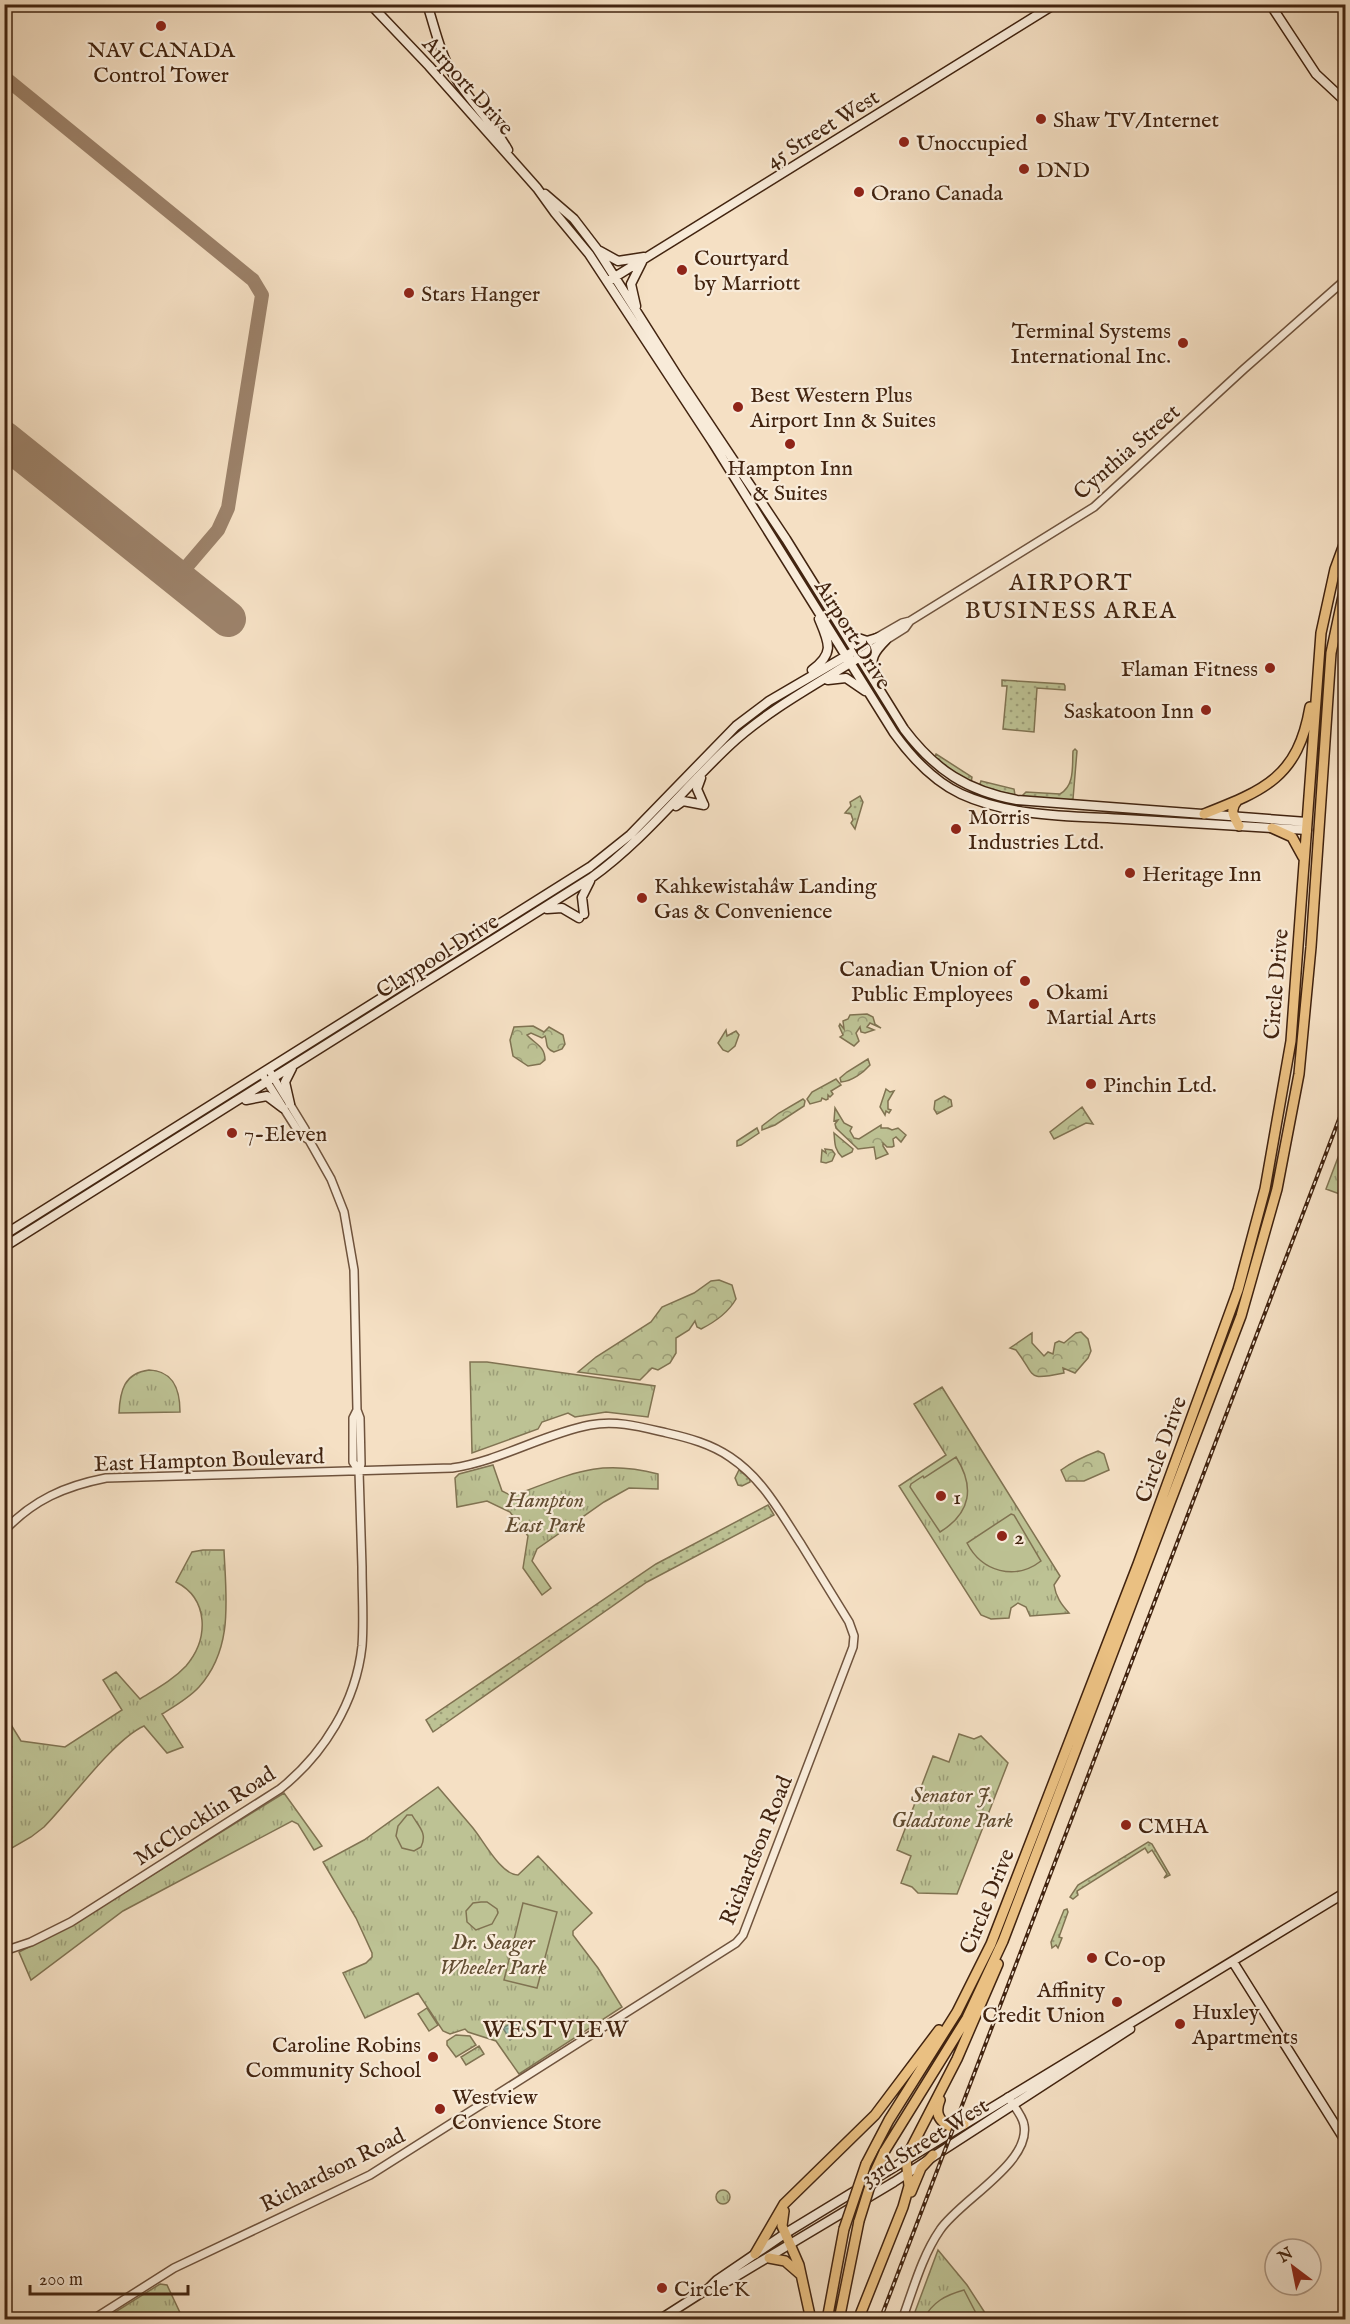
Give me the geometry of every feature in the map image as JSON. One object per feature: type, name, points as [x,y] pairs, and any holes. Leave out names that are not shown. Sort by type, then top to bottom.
[{"type":"highway","name":"Circle Drive","points":[[827,2319],[844,2229],[866,2164],[889,2120],[957,2012],[983,1961],[1134,1575],[1223,1336],[1254,1238],[1275,1143],[1293,1019],[1322,633],[1335,569],[1346,539]]},
{"type":"highway","name":"Circle Drive","points":[[839,2319],[859,2221],[873,2176],[884,2152],[966,2018],[1003,1941],[1241,1316],[1277,1189],[1299,1074],[1316,877],[1332,645],[1346,582]]},
{"type":"highway","points":[[1204,814],[1259,791],[1284,770],[1298,750],[1309,717],[1314,674],[1319,658]]},
{"type":"highway","points":[[1316,877],[1308,826],[1313,821],[1317,773],[1323,766]]},
{"type":"highway","points":[[1237,821],[1232,809],[1238,800]]},
{"type":"highway","points":[[1272,828],[1287,833],[1297,843],[1304,858],[1304,867]]},
{"type":"highway","points":[[964,2124],[948,2126],[941,2121],[937,2112],[1000,1959],[1003,1941]]},
{"type":"highway","points":[[755,2254],[784,2204],[884,2105],[930,2043],[983,1961]]},
{"type":"highway","points":[[903,2207],[909,2186],[906,2160],[957,2060]]},
{"type":"highway","points":[[858,2319],[903,2207],[921,2168],[933,2155]]},
{"type":"highway","points":[[811,2319],[804,2285],[781,2221],[783,2212],[791,2200],[818,2170]]},
{"type":"highway","points":[[769,2258],[780,2259],[792,2265],[799,2272],[804,2285]]},
{"type":"main road","name":"Airport Drive","points":[[370,4],[516,163],[639,315],[780,530],[904,729],[929,759],[978,790],[1017,800],[1204,814],[1272,828],[1308,826]]},
{"type":"main road","name":"Airport Drive","points":[[427,4],[442,52],[452,72],[491,121],[516,163]]},
{"type":"main road","name":"45 Street West","points":[[611,280],[1055,4]]},
{"type":"main road","points":[[1270,4],[1316,74],[1346,102]]},
{"type":"main road","name":"Airport Drive","points":[[537,188],[574,219],[597,249],[611,280],[848,659],[900,740],[924,768],[947,786],[979,802],[1010,809],[1046,814],[1308,826]]},
{"type":"main road","points":[[597,249],[618,261],[647,258]]},
{"type":"main road","points":[[639,315],[631,284],[647,258]]},
{"type":"main road","points":[[796,685],[826,659],[828,654],[828,642],[810,597]]},
{"type":"main road","points":[[845,634],[867,641],[883,638]]},
{"type":"main road","points":[[881,691],[871,661],[883,638]]},
{"type":"main road","name":"Claypool Drive","points":[[4,1247],[591,878],[628,849],[748,730],[857,653]]},
{"type":"main road","name":"Claypool Drive","points":[[4,1235],[590,867],[636,829],[736,726],[796,685],[848,659]]},
{"type":"main road","points":[[807,690],[832,679],[846,678],[872,697]]},
{"type":"main road","points":[[667,812],[683,801],[704,805],[697,789],[704,772]]},
{"type":"main road","points":[[543,909],[562,908],[582,916],[582,896],[591,878]]},
{"type":"main road","points":[[286,1106],[285,1081],[294,1065]]},
{"type":"main road","points":[[234,1103],[256,1096],[267,1096],[286,1106]]},
{"type":"main road","name":"33rd Street West","points":[[709,2288],[720,2286],[769,2258],[908,2173],[1010,2102],[1346,1892]]},
{"type":"main road","points":[[1233,1962],[1346,2142]]},
{"type":"main road","name":"33rd Street West","points":[[659,2319],[709,2288],[717,2280],[786,2233],[964,2124],[1010,2102]]},
{"type":"street","name":"Cynthia Street","points":[[857,653],[905,628],[910,621],[1094,507],[1346,279]]},
{"type":"street","name":"McClocklin Road","points":[[4,1951],[31,1942],[70,1922],[271,1796],[298,1774],[322,1747],[348,1700],[356,1677],[362,1646],[359,1471],[353,1462],[353,1418],[357,1410],[355,1290],[349,1236],[336,1190],[305,1129],[286,1106],[266,1072]]},
{"type":"street","name":"Richardson Road","points":[[92,2319],[174,2268],[370,2175],[736,1943],[745,1930],[854,1642],[854,1630],[767,1490],[734,1460],[701,1442],[641,1426],[604,1423],[564,1432],[466,1466],[443,1469],[359,1471]]},
{"type":"street","name":"East Hampton Boulevard","points":[[4,1531],[18,1516],[48,1495],[71,1485],[106,1478],[359,1471]]},
{"type":"street","points":[[902,2319],[927,2253],[940,2229],[1015,2156],[1024,2140],[1024,2123],[1010,2102]]},
{"type":"green space","points":[[1002,680],[1064,684],[1065,690],[1037,688],[1034,732],[1003,729],[1007,686],[1002,686]]},
{"type":"green space","points":[[1075,749],[1077,751],[1073,799],[1068,801],[1022,796],[1026,792],[1060,794],[1065,790],[1070,781]]},
{"type":"green space","points":[[936,754],[972,777],[971,783],[934,759]]},
{"type":"green space","points":[[981,781],[1014,789],[1015,795],[979,787]]},
{"type":"green space","points":[[860,796],[863,802],[855,829],[851,823],[853,820],[851,814],[845,813],[851,806],[850,802]]},
{"type":"green space","points":[[556,897],[313,1049],[331,1036]]},
{"type":"green space","points":[[867,1014],[873,1017],[875,1024],[881,1028],[870,1023],[867,1027],[874,1030],[865,1033],[861,1032],[860,1027],[856,1033],[859,1041],[854,1046],[840,1037],[843,1035],[839,1026],[840,1024],[844,1029],[843,1021],[850,1015]]},
{"type":"green space","points":[[533,1026],[544,1032],[549,1027],[563,1035],[565,1044],[562,1049],[554,1052],[548,1047],[545,1036],[542,1038],[531,1033],[527,1035],[545,1055],[545,1060],[540,1064],[528,1066],[513,1056],[510,1040],[514,1027]]},
{"type":"green space","points":[[726,1030],[727,1036],[736,1031],[739,1035],[735,1046],[728,1052],[723,1050],[718,1043]]},
{"type":"green space","points":[[868,1059],[870,1065],[864,1071],[841,1082],[840,1078],[847,1072]]},
{"type":"green space","points":[[836,1079],[841,1085],[831,1091],[833,1094],[830,1097],[828,1095],[828,1099],[822,1098],[821,1101],[810,1104],[807,1099],[812,1092]]},
{"type":"green space","points":[[256,1084],[5,1242],[5,1240]]},
{"type":"green space","points":[[886,1089],[890,1092],[894,1091],[888,1101],[888,1109],[891,1110],[889,1113],[886,1111],[885,1115],[880,1107]]},
{"type":"green space","points":[[944,1096],[951,1100],[952,1106],[937,1114],[934,1109],[935,1101]]},
{"type":"green space","points":[[803,1099],[804,1106],[775,1125],[762,1130],[762,1126],[779,1113]]},
{"type":"green space","points":[[1082,1107],[1093,1124],[1086,1123],[1054,1139],[1050,1132]]},
{"type":"green space","points":[[835,1108],[844,1123],[852,1127],[850,1131],[854,1138],[859,1139],[881,1125],[881,1128],[892,1130],[898,1128],[906,1135],[901,1142],[896,1137],[893,1139],[894,1146],[892,1147],[887,1147],[883,1143],[888,1154],[876,1159],[874,1147],[858,1149],[836,1128],[835,1124],[838,1120],[834,1121]]},
{"type":"green space","points":[[757,1128],[759,1133],[737,1146],[737,1141]]},
{"type":"green space","points":[[834,1133],[853,1149],[852,1152],[842,1157],[839,1154]]},
{"type":"green space","points":[[1345,1139],[1345,1196],[1326,1189]]},
{"type":"green space","points":[[825,1149],[832,1150],[835,1154],[832,1161],[826,1163],[821,1162],[822,1150],[826,1153]]},
{"type":"green space","points":[[719,1280],[732,1285],[736,1299],[725,1313],[711,1323],[701,1329],[697,1327],[695,1321],[689,1330],[676,1338],[676,1353],[670,1363],[658,1370],[652,1368],[640,1380],[578,1372],[596,1357],[651,1322],[662,1307],[694,1293],[711,1281]]},
{"type":"green space","points":[[1081,1332],[1088,1339],[1091,1351],[1075,1373],[1063,1368],[1064,1373],[1043,1377],[1033,1375],[1016,1350],[1010,1348],[1032,1333],[1032,1343],[1044,1356],[1048,1352],[1053,1354],[1055,1343],[1059,1341],[1064,1343],[1076,1333]]},
{"type":"green space","points":[[470,1362],[487,1362],[655,1386],[648,1417],[606,1412],[575,1417],[568,1413],[542,1422],[538,1429],[472,1453]]},
{"type":"green space","points":[[149,1370],[164,1374],[174,1383],[179,1396],[180,1412],[119,1413],[125,1384],[134,1375]]},
{"type":"green space","points":[[942,1387],[1060,1576],[1054,1585],[1059,1600],[1069,1613],[1030,1616],[1026,1607],[1018,1603],[1011,1608],[1009,1618],[991,1619],[981,1615],[899,1486],[946,1455],[914,1404]]},
{"type":"green space","points":[[1098,1451],[1104,1454],[1109,1470],[1084,1481],[1066,1481],[1061,1470]]},
{"type":"green space","name":"1","points":[[956,1457],[966,1479],[967,1499],[958,1516],[940,1532],[910,1487],[923,1476],[924,1478]]},
{"type":"green space","name":"Hampton East Park","points":[[493,1465],[502,1491],[512,1496],[567,1476],[600,1468],[636,1469],[658,1474],[658,1489],[629,1488],[604,1502],[537,1549],[532,1561],[551,1588],[542,1595],[523,1568],[528,1536],[510,1512],[487,1501],[457,1507],[455,1478],[459,1474]]},
{"type":"green space","points":[[739,1470],[750,1479],[750,1482],[742,1486],[738,1485],[735,1478]]},
{"type":"green space","points":[[768,1505],[774,1515],[647,1582],[433,1732],[426,1720],[656,1564]]},
{"type":"green space","name":"2","points":[[1011,1514],[1014,1515],[1041,1561],[1021,1571],[1010,1572],[990,1567],[981,1561],[967,1543]]},
{"type":"green space","points":[[224,1550],[225,1622],[218,1656],[210,1672],[191,1695],[162,1714],[183,1747],[167,1753],[144,1726],[132,1733],[106,1757],[44,1827],[5,1852],[5,1715],[21,1741],[65,1747],[122,1710],[103,1680],[116,1672],[140,1699],[176,1676],[194,1655],[202,1632],[202,1620],[195,1598],[176,1582],[192,1552]]},
{"type":"green space","name":"Senator J. Gladstone Park","points":[[959,1734],[974,1739],[981,1736],[1008,1763],[957,1894],[918,1893],[912,1887],[901,1883],[911,1856],[897,1850],[933,1756],[949,1762]]},
{"type":"green space","name":"Dr. Seager Wheeler Park","points":[[438,1787],[505,1869],[518,1875],[538,1856],[592,1913],[573,1931],[573,1935],[598,1968],[622,2007],[519,2074],[496,2041],[465,2029],[450,2034],[443,2031],[418,1993],[365,2018],[343,1973],[366,1963],[372,1957],[372,1953],[356,1918],[323,1862],[364,1840]]},
{"type":"green space","points":[[284,1793],[322,1846],[314,1850],[298,1824],[292,1821],[123,1911],[31,1980],[19,1952],[72,1925]]},
{"type":"green space","points":[[407,1815],[412,1815],[423,1834],[421,1847],[414,1851],[402,1848],[396,1836],[398,1826]]},
{"type":"green space","points":[[1148,1842],[1152,1844],[1170,1875],[1164,1878],[1167,1874],[1152,1850],[1148,1853],[1145,1848],[1077,1891],[1078,1895],[1073,1899],[1070,1897],[1078,1885]]},
{"type":"green space","points":[[487,1902],[497,1909],[498,1913],[492,1924],[476,1930],[467,1922],[466,1911],[473,1903]]},
{"type":"green space","points":[[523,1903],[557,1912],[537,1988],[504,1980]]},
{"type":"green space","points":[[1067,1909],[1059,1937],[1062,1938],[1058,1948],[1056,1945],[1052,1948],[1051,1942],[1064,1910]]},
{"type":"green space","points":[[427,2008],[438,2025],[429,2031],[418,2014]]},
{"type":"green space","points":[[456,2035],[470,2036],[476,2045],[456,2057],[447,2045],[447,2041]]},
{"type":"green space","points":[[479,2046],[484,2054],[466,2065],[461,2057]]},
{"type":"green space","points":[[723,2190],[728,2192],[730,2197],[728,2202],[723,2204],[718,2202],[716,2197],[718,2192]]},
{"type":"green space","points":[[938,2250],[967,2285],[989,2319],[912,2320]]},
{"type":"green space","points":[[160,2284],[167,2285],[183,2319],[104,2319]]},
{"type":"green space","points":[[964,2290],[979,2319],[924,2319],[940,2300]]},
{"type":"shaded area","points":[[516,2020],[524,2031],[510,2040],[503,2028]]},
{"type":"taxiway","points":[[4,77],[253,280],[262,295],[228,508],[218,530],[177,578]]},
{"type":"runway","points":[[4,439],[228,619]]},
{"type":"railway","points":[[880,2320],[1346,1101]]},
{"type":"place","name":"NAV CANADA Control Tower","points":[[161,26]]},
{"type":"place","name":"Shaw TV/Internet","points":[[1041,119]]},
{"type":"place","name":"Unoccupied","points":[[904,142]]},
{"type":"place","name":"DND","points":[[1024,169]]},
{"type":"place","name":"Orano Canada","points":[[859,192]]},
{"type":"place","name":"Courtyard by Marriott","points":[[682,270]]},
{"type":"place","name":"Stars Hanger","points":[[409,293]]},
{"type":"place","name":"Terminal Systems International Inc.","points":[[1183,343]]},
{"type":"place","name":"Best Western Plus Airport Inn & Suites","points":[[738,407]]},
{"type":"place","name":"Hampton Inn & Suites","points":[[790,444]]},
{"type":"place","name":"Flaman Fitness","points":[[1270,668]]},
{"type":"place","name":"Saskatoon Inn","points":[[1206,710]]},
{"type":"place","name":"Morris Industries Ltd.","points":[[956,829]]},
{"type":"place","name":"Heritage Inn","points":[[1130,873]]},
{"type":"place","name":"Kahkewistahâw Landing Gas & Convenience","points":[[642,898]]},
{"type":"place","name":"Canadian Union of Public Employees","points":[[1025,981]]},
{"type":"place","name":"Okami Martial Arts","points":[[1034,1004]]},
{"type":"place","name":"Pinchin Ltd.","points":[[1091,1084]]},
{"type":"place","name":"7-Eleven","points":[[232,1133]]},
{"type":"place","name":"1","points":[[941,1496]]},
{"type":"place","name":"2","points":[[1002,1536]]},
{"type":"place","name":"CMHA","points":[[1126,1825]]},
{"type":"place","name":"Co-op","points":[[1092,1958]]},
{"type":"place","name":"Affinity Credit Union","points":[[1117,2002]]},
{"type":"place","name":"Huxley Apartments","points":[[1180,2024]]},
{"type":"place","name":"Caroline Robins Community School","points":[[433,2057]]},
{"type":"place","name":"Westview Convience Store","points":[[440,2109]]},
{"type":"place","name":"Circle K","points":[[662,2288]]},
{"type":"district","name":"AIRPORT BUSINESS AREA","points":[[1071,596]]},
{"type":"district","name":"WESTVIEW","points":[[556,2029]]}]
